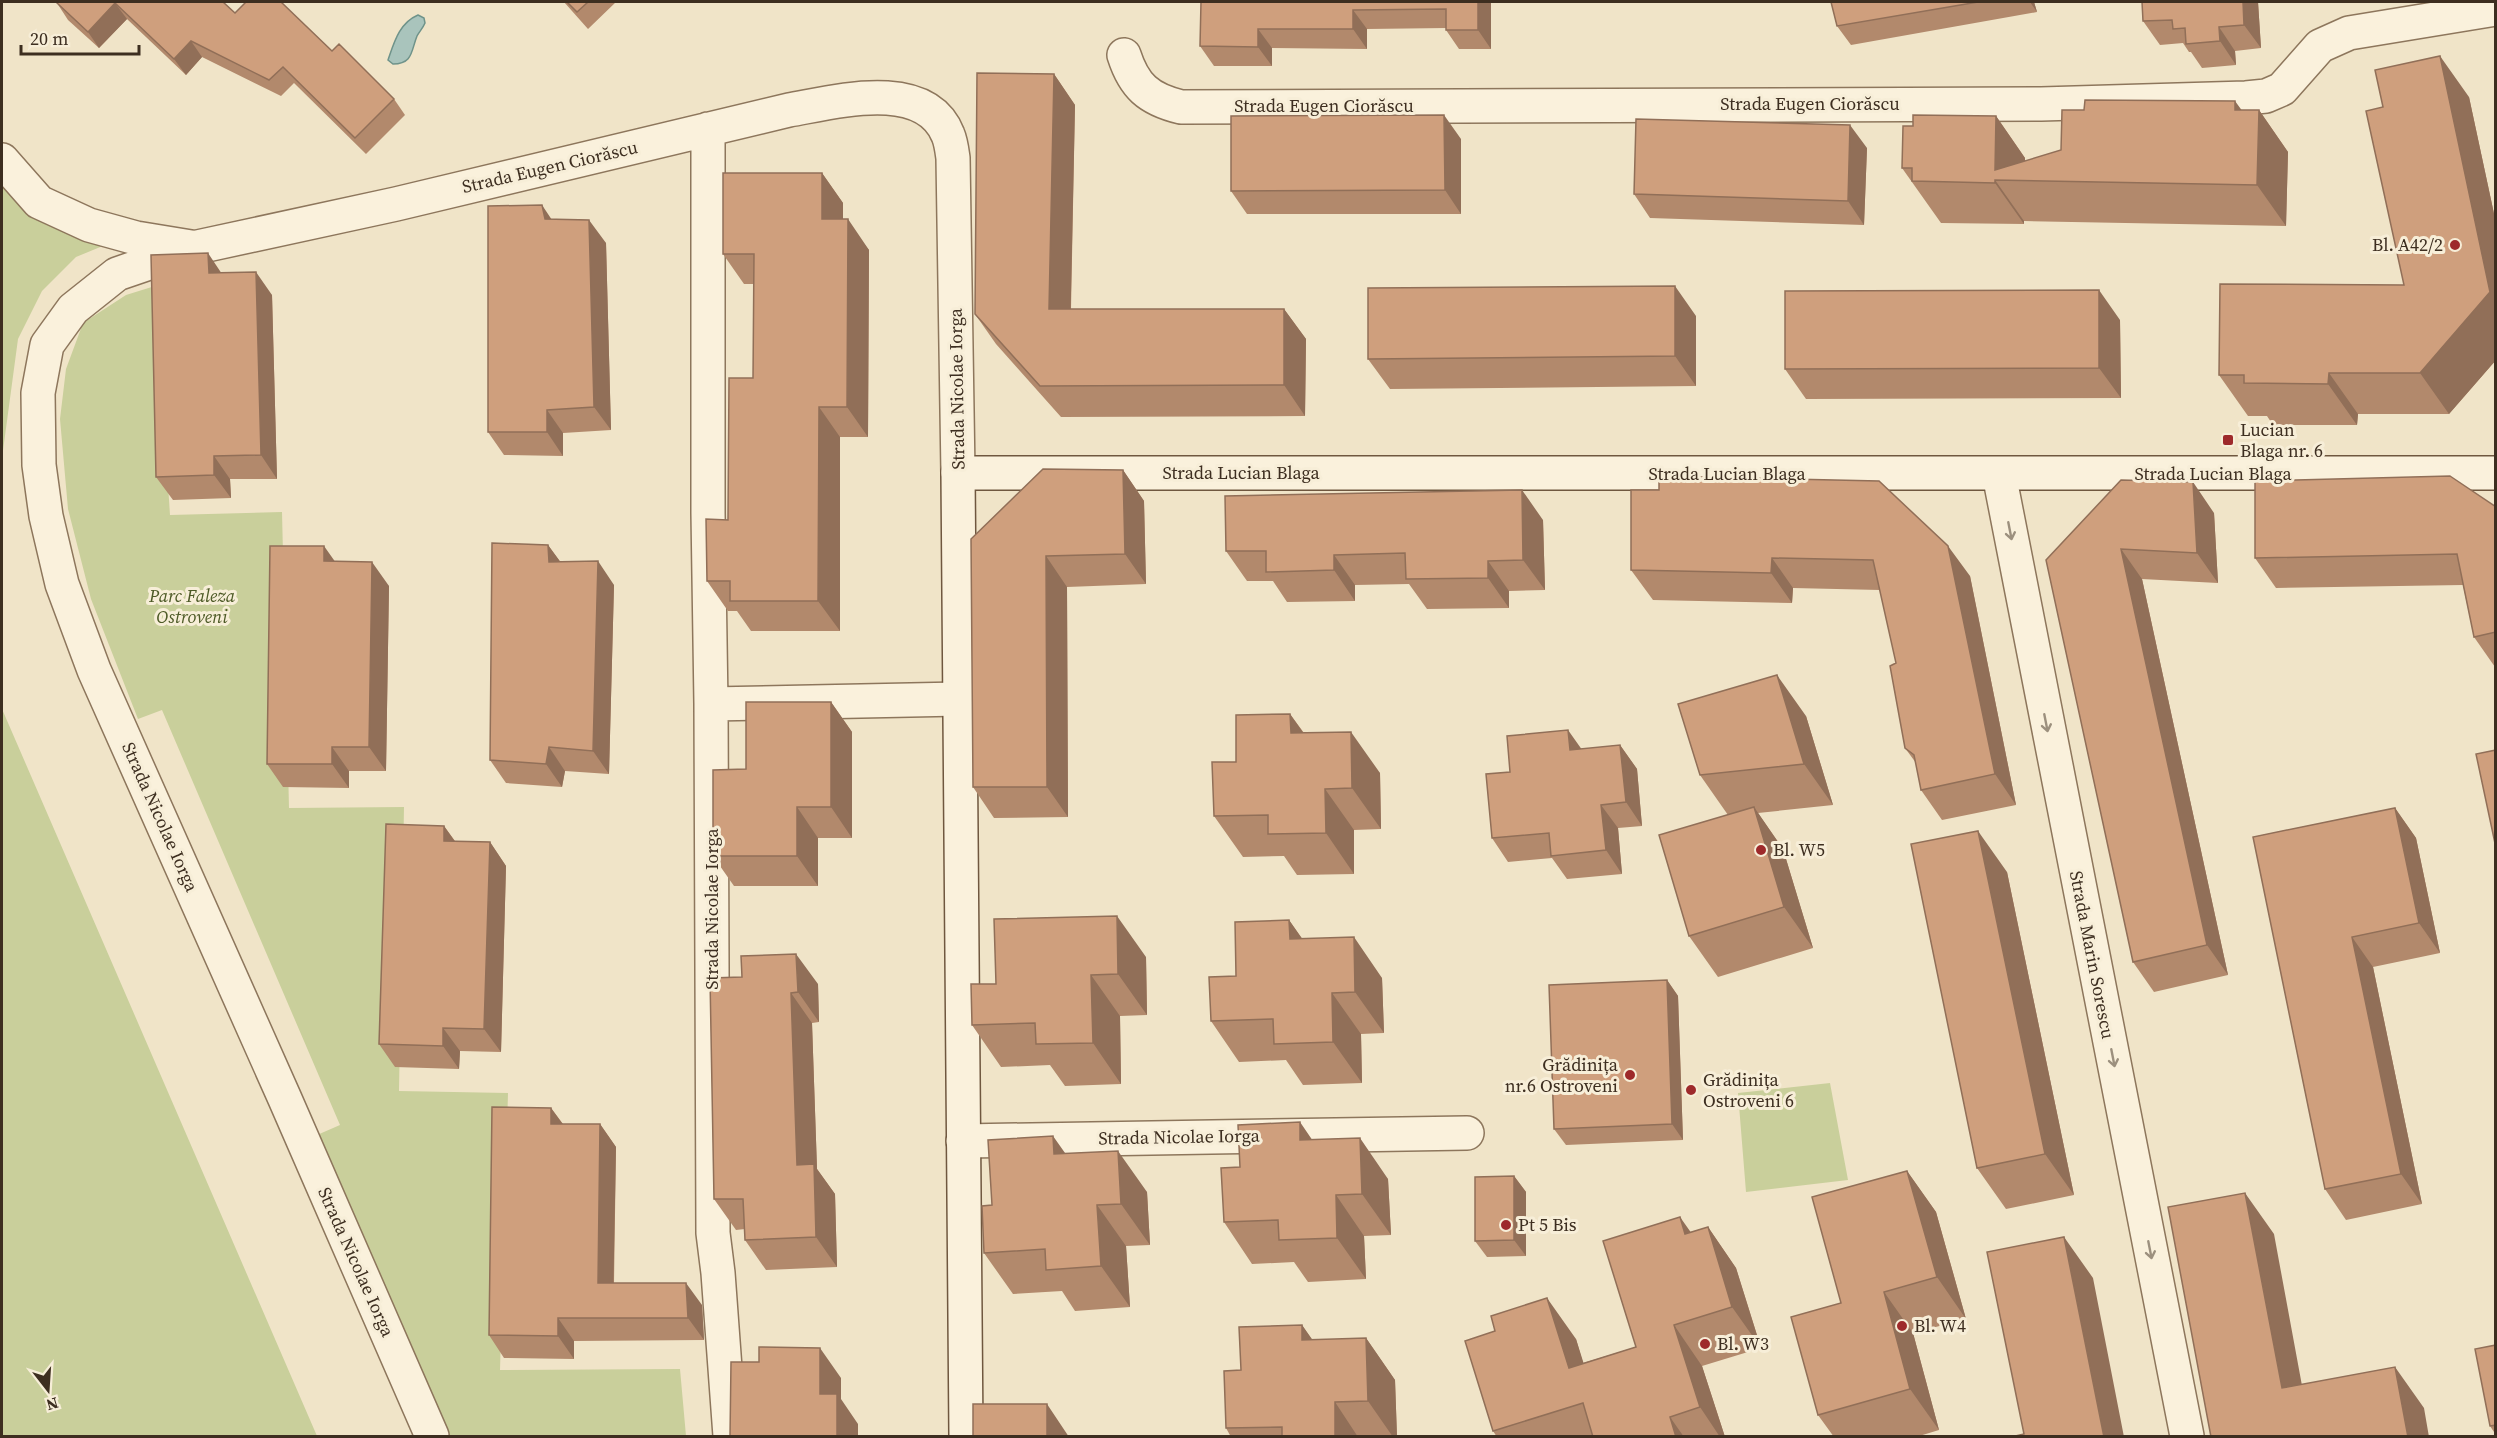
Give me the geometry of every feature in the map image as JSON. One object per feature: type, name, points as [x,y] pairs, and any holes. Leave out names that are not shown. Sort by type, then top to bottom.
[{"type":"street","name":"Strada Eugen Ciorăscu","points":[[1124,55],[1131,76],[1149,94],[1165,103],[1181,107],[2041,104],[2246,98],[2266,96],[2282,89],[2320,45],[2349,33],[2496,9]]},
{"type":"street","name":"Strada Eugen Ciorăscu","points":[[193,248],[407,201],[708,129],[855,98],[908,99]]},
{"type":"street","name":"Strada Nicolae Iorga","points":[[908,99],[934,114],[948,134],[953,158],[966,1437]]},
{"type":"street","name":"Strada Nicolae Iorga","points":[[708,129],[713,1233],[719,1282],[730,1437]]},
{"type":"street","points":[[2,160],[39,202],[89,225],[193,248]]},
{"type":"street","name":"Strada Nicolae Iorga","points":[[193,248],[117,274],[73,309],[47,345],[38,393],[39,465],[46,516],[62,584],[94,670],[432,1437]]},
{"type":"street","name":"Strada Lucian Blaga","points":[[958,473],[2496,473]]},
{"type":"street","name":"Strada Marin Sorescu","points":[[1999,474],[2187,1437]]},
{"type":"street","points":[[711,704],[960,699]]},
{"type":"street","name":"Strada Nicolae Iorga","points":[[963,1141],[1467,1132]]},
{"type":"green space","points":[[2,177],[110,243],[76,257],[42,291],[18,339],[2,458]]},
{"type":"green space","name":"Parc Faleza Ostroveni","points":[[155,286],[170,515],[282,512],[289,808],[404,807],[399,1091],[508,1093],[500,1370],[680,1369],[686,1436],[443,1436],[317,1135],[340,1125],[162,710],[138,719],[91,599],[68,509],[60,419],[66,369],[83,323],[126,295]]},
{"type":"green space","points":[[2,709],[317,1436],[2,1436]]},
{"type":"green space","points":[[1830,1083],[1848,1180],[1746,1192],[1738,1093]]},
{"type":"water","points":[[418,15],[424,18],[425,23],[417,36],[410,56],[404,62],[393,64],[388,60],[398,34],[406,23]]},
{"type":"building","points":[[223,2],[235,13],[246,2],[281,2],[332,51],[339,44],[394,99],[355,138],[283,67],[269,80],[191,41],[174,59],[115,3],[88,32],[57,3]]},
{"type":"building","points":[[567,2],[588,2],[577,12]]},
{"type":"building","points":[[1201,2],[1478,2],[1478,30],[1446,30],[1446,9],[1353,10],[1353,29],[1258,29],[1258,47],[1200,46]]},
{"type":"building","points":[[1831,2],[1978,2],[1837,26]]},
{"type":"building","points":[[2142,2],[2243,2],[2244,25],[2219,27],[2220,41],[2186,44],[2185,28],[2173,29],[2172,20],[2143,21]]},
{"type":"building","points":[[2440,56],[2490,292],[2420,373],[2329,373],[2328,384],[2244,383],[2244,375],[2219,375],[2220,284],[2404,285],[2366,111],[2383,107],[2375,70]]},
{"type":"building","points":[[977,73],[1054,74],[1049,309],[1284,309],[1284,385],[1040,386],[975,314]]},
{"type":"building","points":[[2085,100],[2235,101],[2235,110],[2259,110],[2257,185],[1995,180],[1995,183],[1912,181],[1912,168],[1902,168],[1903,126],[1913,126],[1913,115],[1996,116],[1995,170],[2061,150],[2062,110],[2084,110]]},
{"type":"building","points":[[1444,115],[1445,190],[1231,191],[1231,116]]},
{"type":"building","points":[[1636,119],[1850,125],[1848,201],[1634,194]]},
{"type":"building","points":[[723,173],[822,173],[822,219],[848,219],[847,407],[819,407],[818,601],[730,601],[730,581],[707,581],[706,519],[728,520],[729,378],[753,378],[754,254],[723,254]]},
{"type":"building","points":[[542,205],[545,219],[589,220],[594,407],[547,410],[547,432],[488,432],[488,206]]},
{"type":"building","points":[[208,253],[209,273],[256,272],[261,455],[214,456],[214,475],[156,477],[151,255]]},
{"type":"building","points":[[1675,286],[1675,356],[1368,359],[1368,288]]},
{"type":"building","points":[[2099,290],[2099,368],[1785,369],[1785,291]]},
{"type":"building","points":[[1043,469],[1123,470],[1125,554],[1046,556],[1047,787],[973,787],[971,539]]},
{"type":"building","points":[[1659,476],[1879,481],[1948,546],[1995,774],[1921,790],[1914,755],[1905,748],[1890,666],[1896,663],[1873,560],[1772,558],[1771,573],[1631,570],[1631,490],[1659,490]]},
{"type":"building","points":[[2450,476],[2496,507],[2496,632],[2474,637],[2457,554],[2255,558],[2255,481]]},
{"type":"building","points":[[2121,480],[2193,482],[2197,553],[2121,549],[2207,945],[2133,962],[2046,560]]},
{"type":"building","points":[[1522,490],[1523,560],[1488,561],[1488,578],[1406,579],[1405,553],[1334,555],[1334,570],[1266,572],[1266,551],[1226,551],[1225,496]]},
{"type":"building","points":[[492,543],[548,545],[549,562],[598,561],[593,751],[549,747],[546,764],[490,760]]},
{"type":"building","points":[[270,546],[324,546],[324,561],[372,562],[369,747],[332,747],[332,764],[267,764]]},
{"type":"building","points":[[1777,675],[1804,764],[1700,775],[1678,704]]},
{"type":"building","points":[[746,702],[831,702],[831,807],[797,807],[797,856],[713,856],[713,770],[746,769]]},
{"type":"building","points":[[1290,714],[1291,733],[1351,732],[1352,788],[1325,789],[1326,833],[1268,834],[1268,815],[1214,816],[1212,762],[1236,762],[1236,715]]},
{"type":"building","points":[[1568,730],[1570,750],[1620,745],[1626,802],[1601,805],[1606,850],[1551,856],[1549,833],[1492,838],[1486,774],[1510,772],[1507,736]]},
{"type":"building","points":[[2496,750],[2496,848],[2476,754]]},
{"type":"building","points":[[1754,807],[1784,907],[1689,936],[1659,835]]},
{"type":"building","points":[[2395,808],[2419,923],[2352,937],[2401,1174],[2325,1189],[2253,837]]},
{"type":"building","points":[[386,824],[444,826],[444,841],[490,842],[484,1029],[443,1028],[443,1046],[379,1044]]},
{"type":"building","points":[[1978,831],[2045,1154],[1977,1168],[1911,844]]},
{"type":"building","points":[[1117,916],[1118,974],[1091,975],[1093,1043],[1036,1044],[1035,1023],[972,1025],[971,984],[996,984],[994,919]]},
{"type":"building","points":[[1289,920],[1290,939],[1354,937],[1355,992],[1332,993],[1333,1042],[1274,1044],[1273,1019],[1211,1021],[1209,977],[1236,976],[1235,922]]},
{"type":"building","points":[[796,954],[798,992],[791,993],[797,1165],[814,1164],[816,1237],[745,1240],[743,1199],[714,1199],[710,978],[742,977],[741,956]]},
{"type":"building","points":[[1667,980],[1672,1124],[1554,1129],[1549,985]]},
{"type":"building","points":[[492,1107],[551,1108],[551,1124],[600,1124],[598,1283],[686,1283],[688,1318],[558,1318],[558,1336],[489,1335]]},
{"type":"building","points":[[1300,1122],[1300,1140],[1360,1138],[1362,1194],[1336,1195],[1337,1238],[1279,1240],[1278,1220],[1224,1222],[1221,1168],[1240,1167],[1238,1125]]},
{"type":"building","points":[[1053,1136],[1054,1154],[1118,1151],[1121,1204],[1097,1205],[1101,1266],[1046,1270],[1045,1249],[984,1253],[982,1206],[992,1205],[988,1140]]},
{"type":"building","points":[[1907,1171],[1937,1277],[1884,1292],[1910,1389],[1818,1415],[1791,1317],[1841,1303],[1812,1197]]},
{"type":"building","points":[[1514,1176],[1514,1240],[1475,1241],[1475,1177]]},
{"type":"building","points":[[2245,1193],[2282,1388],[2395,1367],[2408,1437],[2211,1437],[2168,1207]]},
{"type":"building","points":[[1680,1217],[1685,1234],[1708,1227],[1732,1307],[1674,1325],[1700,1407],[1670,1417],[1676,1437],[1593,1437],[1583,1403],[1493,1431],[1465,1341],[1495,1331],[1491,1316],[1547,1298],[1569,1368],[1636,1347],[1603,1241]]},
{"type":"building","points":[[2064,1237],[2104,1437],[2011,1437],[2024,1434],[1987,1252]]},
{"type":"building","points":[[1302,1325],[1302,1340],[1366,1338],[1368,1401],[1335,1402],[1335,1437],[1282,1437],[1282,1427],[1226,1428],[1224,1371],[1241,1370],[1239,1327]]},
{"type":"building","points":[[2496,1345],[2496,1425],[2490,1426],[2475,1349]]},
{"type":"building","points":[[759,1347],[820,1348],[820,1394],[837,1394],[837,1437],[730,1437],[731,1362],[759,1362]]},
{"type":"building","points":[[973,1404],[1047,1404],[1047,1437],[973,1437]]},
{"type":"place","name":"Bl. A42/2","points":[[2455,245]]},
{"type":"place","name":"Lucian Blaga nr. 6","points":[[2228,440]]},
{"type":"place","name":"Bl. W5","points":[[1761,850]]},
{"type":"place","name":"Grădinița nr.6 Ostroveni","points":[[1630,1075]]},
{"type":"place","name":"Grădinița Ostroveni 6","points":[[1691,1090]]},
{"type":"place","name":"Pt 5 Bis","points":[[1506,1225]]},
{"type":"place","name":"Bl. W4","points":[[1902,1326]]},
{"type":"place","name":"Bl. W3","points":[[1705,1344]]}]
